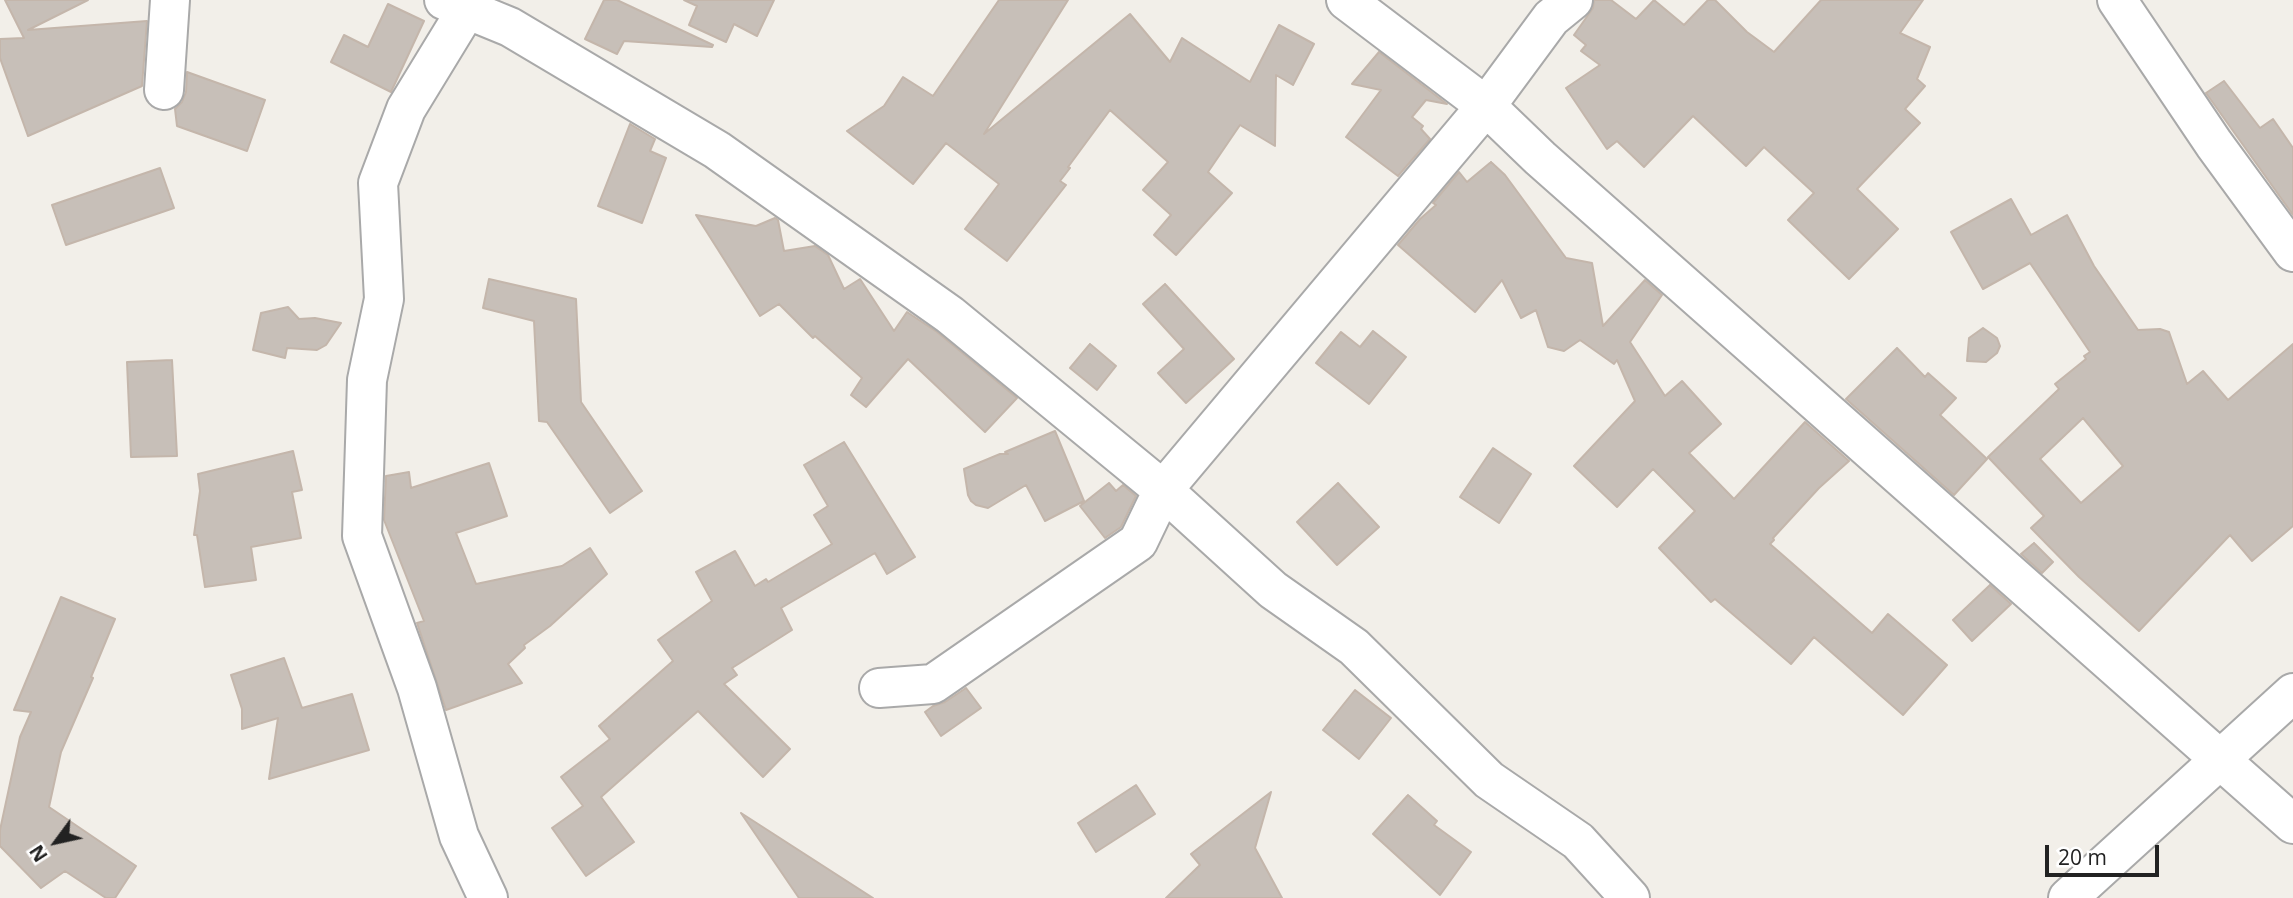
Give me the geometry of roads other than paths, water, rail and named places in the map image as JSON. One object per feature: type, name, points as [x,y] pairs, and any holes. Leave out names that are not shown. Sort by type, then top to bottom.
[{"type":"street","points":[[164,90],[170,0]]},
{"type":"street","points":[[1346,0],[1486,106],[1540,158],[2293,824]]},
{"type":"street","points":[[879,688],[933,684],[1138,542],[1163,490],[1486,106],[1551,18],[1573,0]]},
{"type":"street","points":[[2117,0],[2214,144],[2293,252]]},
{"type":"street","points":[[488,898],[459,836],[417,688],[362,537],[367,380],[384,299],[378,183],[406,110],[455,5],[510,27],[717,150],[950,315],[1163,490],[1273,590],[1354,648],[1489,779],[1578,841],[1630,898]]},
{"type":"street","points":[[2068,898],[2293,693]]}]
